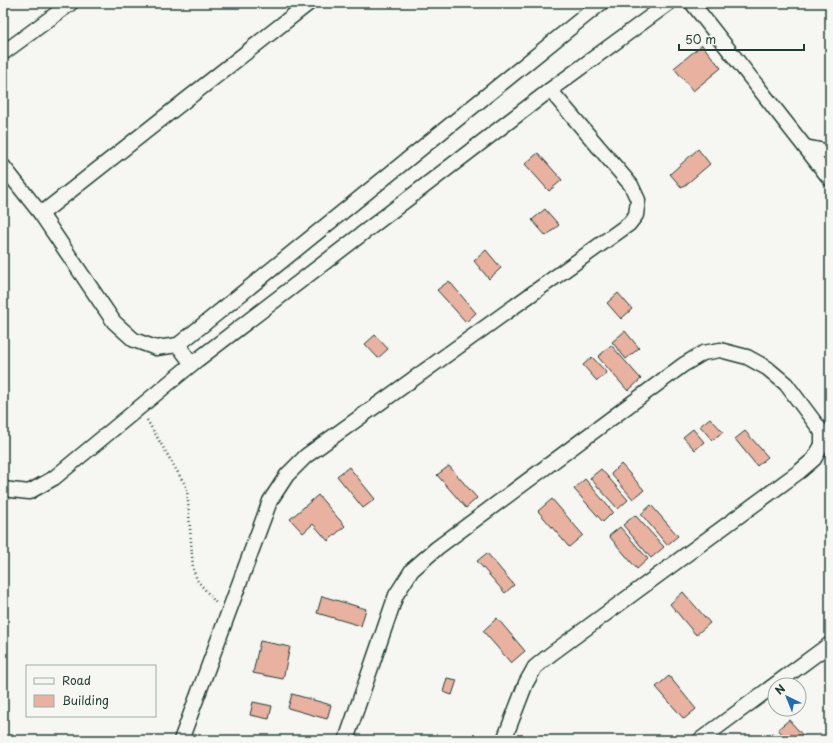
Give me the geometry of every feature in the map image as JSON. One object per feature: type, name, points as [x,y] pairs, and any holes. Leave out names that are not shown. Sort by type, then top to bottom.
[{"type":"street","points":[[3,53],[71,3]]},
{"type":"street","points":[[41,214],[310,3]]},
{"type":"street","points":[[3,166],[41,214],[114,322],[134,340],[141,343],[156,348],[178,345],[601,3]]},
{"type":"street","points":[[3,489],[29,492],[54,478],[192,364],[550,90],[670,3]]},
{"type":"street","points":[[692,3],[830,179]]},
{"type":"street","points":[[181,740],[270,501],[287,476],[306,456],[629,224],[636,215],[638,200],[631,185],[550,90]]},
{"type":"street","points":[[805,147],[830,152]]},
{"type":"street","points":[[178,345],[192,364]]},
{"type":"street","points":[[346,740],[396,595],[412,570],[437,548],[676,370],[704,353],[720,350],[747,357],[767,368],[786,384],[822,432],[822,445],[814,459],[800,471],[550,654],[535,667],[526,683],[504,740]]},
{"type":"street","points":[[700,740],[830,644]]},
{"type":"path","points":[[140,407],[187,488],[193,568],[197,580],[227,617]]},
{"type":"building","points":[[702,45],[721,68],[693,91],[674,68]]},
{"type":"building","points":[[698,149],[710,164],[682,188],[670,174]]},
{"type":"building","points":[[538,153],[562,180],[549,191],[525,164]]},
{"type":"building","points":[[545,209],[559,225],[546,236],[532,220]]},
{"type":"building","points":[[486,250],[501,268],[489,279],[474,261]]},
{"type":"building","points":[[449,281],[476,313],[466,322],[437,290]]},
{"type":"building","points":[[618,293],[632,309],[621,319],[607,303]]},
{"type":"building","points":[[625,331],[639,348],[626,359],[612,342]]},
{"type":"building","points":[[375,335],[388,349],[378,358],[365,344]]},
{"type":"building","points":[[611,345],[641,379],[628,391],[598,357]]},
{"type":"building","points":[[592,357],[607,373],[597,381],[583,365]]},
{"type":"building","points":[[710,418],[723,432],[712,440],[700,426]]},
{"type":"building","points":[[693,429],[704,442],[695,450],[683,437]]},
{"type":"building","points":[[745,431],[768,457],[757,466],[735,439]]},
{"type":"building","points":[[621,464],[644,490],[633,499],[611,474]]},
{"type":"building","points":[[449,466],[477,498],[466,508],[437,475]]},
{"type":"building","points":[[349,467],[375,499],[363,508],[337,476]]},
{"type":"building","points":[[601,469],[628,500],[618,509],[590,478]]},
{"type":"building","points":[[585,479],[613,512],[603,522],[574,489]]},
{"type":"building","points":[[318,495],[345,526],[328,541],[313,524],[303,533],[290,519]]},
{"type":"building","points":[[552,499],[583,535],[569,547],[538,511]]},
{"type":"building","points":[[651,505],[678,536],[667,545],[641,514]]},
{"type":"building","points":[[635,515],[664,547],[651,558],[623,525]]},
{"type":"building","points":[[620,527],[648,559],[637,569],[609,536]]},
{"type":"building","points":[[487,553],[514,585],[505,593],[477,561]]},
{"type":"building","points":[[683,592],[710,623],[696,635],[670,604]]},
{"type":"building","points":[[322,596],[366,609],[361,626],[317,613]]},
{"type":"building","points":[[497,618],[525,651],[511,663],[483,631]]},
{"type":"building","points":[[260,641],[290,647],[283,679],[253,673]]},
{"type":"building","points":[[669,676],[696,709],[684,719],[656,687]]},
{"type":"building","points":[[447,678],[457,680],[452,695],[443,692]]},
{"type":"building","points":[[292,694],[331,705],[327,719],[288,708]]},
{"type":"building","points":[[253,702],[272,706],[269,719],[250,715]]},
{"type":"building","points":[[789,720],[807,740],[787,740],[778,729]]},
{"type":"building","points":[[773,733],[779,740],[764,740]]}]
